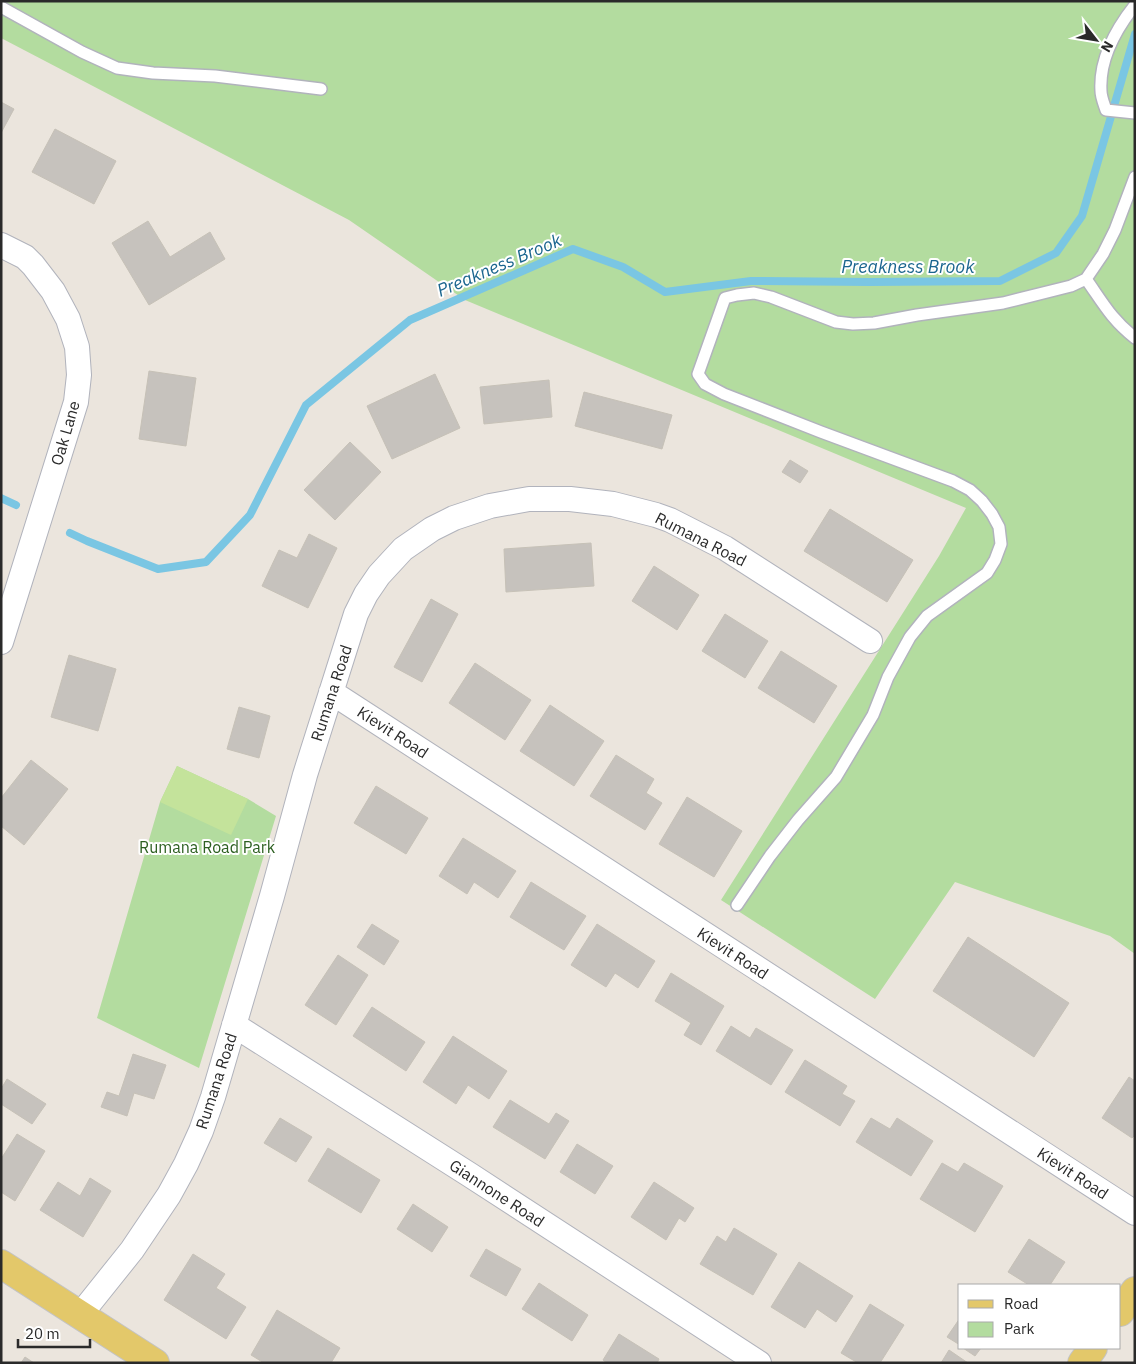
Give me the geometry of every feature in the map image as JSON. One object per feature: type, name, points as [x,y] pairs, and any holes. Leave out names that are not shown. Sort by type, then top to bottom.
[{"type":"main road","points":[[1,1264],[156,1363]]},
{"type":"main road","points":[[1121,1311],[1135,1291]]},
{"type":"main road","points":[[1082,1363],[1092,1349]]},
{"type":"street","name":"Oak Lane","points":[[1,245],[25,258],[33,265],[53,291],[68,319],[77,348],[79,375],[76,402],[1,642]]},
{"type":"street","name":"Rumana Road","points":[[80,1314],[132,1250],[169,1195],[201,1131],[272,896],[305,775],[356,614],[366,594],[379,575],[403,549],[432,529],[454,518],[490,506],[529,499],[570,499],[613,504],[670,520],[725,548],[870,641]]},
{"type":"street","name":"Kievit Road","points":[[331,692],[1135,1213]]},
{"type":"street","name":"Giannone Road","points":[[234,1025],[470,1175],[759,1363]]},
{"type":"lane","points":[[1129,112],[1106,110],[1101,92],[1104,57],[1116,31],[1135,4]]},
{"type":"lane","points":[[1,7],[82,52],[117,68],[214,76],[321,89]]},
{"type":"lane","points":[[737,905],[792,827],[836,777],[873,715],[888,677],[910,637],[927,616],[987,573],[995,560],[1001,544],[999,527],[992,514],[970,490],[953,481],[724,394],[705,384],[698,374],[725,298],[754,293],[771,297],[836,322],[853,324],[874,323],[1003,303],[1071,286],[1086,279],[1103,254],[1115,230],[1135,177]]},
{"type":"lane","points":[[1086,279],[1110,315],[1135,338]]},
{"type":"green space","points":[[1,1],[1135,1],[1135,954],[1110,936],[955,882],[875,999],[721,900],[939,556],[966,508],[465,300],[349,220],[1,38]]},
{"type":"green space","name":"Rumana Road Park","points":[[177,766],[248,799],[276,816],[199,1068],[97,1018],[160,802]]},
{"type":"green space","points":[[177,766],[248,799],[231,835],[160,802]]},
{"type":"building","points":[[1,102],[14,109],[1,133]]},
{"type":"building","points":[[55,129],[116,161],[94,204],[32,172]]},
{"type":"building","points":[[148,221],[170,257],[210,232],[225,259],[149,305],[112,243]]},
{"type":"building","points":[[149,371],[196,378],[186,446],[139,439]]},
{"type":"building","points":[[435,374],[460,428],[392,459],[367,406]]},
{"type":"building","points":[[549,380],[552,417],[484,424],[480,387]]},
{"type":"building","points":[[584,392],[672,415],[662,449],[575,426]]},
{"type":"building","points":[[350,442],[381,472],[335,520],[304,490]]},
{"type":"building","points":[[790,460],[808,471],[800,483],[782,472]]},
{"type":"building","points":[[830,509],[913,560],[887,602],[804,551]]},
{"type":"building","points":[[309,534],[337,548],[308,608],[262,586],[279,550],[297,558]]},
{"type":"building","points":[[591,543],[594,586],[506,592],[504,549]]},
{"type":"building","points":[[654,566],[699,595],[677,630],[632,601]]},
{"type":"building","points":[[431,599],[458,614],[422,682],[394,667]]},
{"type":"building","points":[[725,614],[768,641],[745,678],[702,651]]},
{"type":"building","points":[[781,651],[837,686],[814,723],[758,688]]},
{"type":"building","points":[[69,655],[116,669],[98,731],[51,717]]},
{"type":"building","points":[[475,663],[531,700],[505,740],[449,703]]},
{"type":"building","points":[[550,705],[604,741],[574,786],[520,751]]},
{"type":"building","points":[[239,707],[270,716],[259,758],[227,749]]},
{"type":"building","points":[[616,755],[654,779],[646,793],[662,803],[645,830],[590,796]]},
{"type":"building","points":[[31,760],[68,789],[24,845],[1,826],[1,798]]},
{"type":"building","points":[[376,786],[428,818],[406,854],[354,823]]},
{"type":"building","points":[[687,797],[742,831],[714,877],[659,844]]},
{"type":"building","points":[[463,838],[516,871],[498,898],[474,882],[467,894],[439,876]]},
{"type":"building","points":[[531,882],[586,916],[564,950],[510,917]]},
{"type":"building","points":[[372,924],[399,941],[384,965],[357,947]]},
{"type":"building","points":[[597,924],[655,961],[638,988],[615,973],[606,987],[571,965]]},
{"type":"building","points":[[968,937],[1069,1003],[1034,1057],[933,991]]},
{"type":"building","points":[[338,955],[368,975],[336,1025],[305,1005]]},
{"type":"building","points":[[671,973],[724,1006],[701,1045],[684,1035],[691,1023],[655,1001]]},
{"type":"building","points":[[372,1007],[425,1042],[406,1071],[353,1036]]},
{"type":"building","points":[[731,1026],[750,1038],[756,1028],[793,1050],[771,1085],[716,1051]]},
{"type":"building","points":[[453,1036],[507,1071],[489,1099],[468,1085],[456,1104],[423,1082]]},
{"type":"building","points":[[133,1054],[166,1065],[154,1099],[134,1093],[127,1116],[101,1107],[107,1092],[119,1096]]},
{"type":"building","points":[[805,1060],[847,1086],[842,1094],[855,1101],[840,1126],[785,1092]]},
{"type":"building","points":[[1129,1077],[1135,1081],[1135,1135],[1132,1138],[1102,1118]]},
{"type":"building","points":[[7,1079],[46,1104],[32,1124],[1,1104],[1,1089]]},
{"type":"building","points":[[510,1100],[549,1124],[556,1113],[569,1121],[545,1159],[493,1127]]},
{"type":"building","points":[[280,1118],[312,1137],[296,1162],[264,1143]]},
{"type":"building","points":[[871,1118],[890,1129],[897,1118],[933,1141],[911,1176],[856,1142]]},
{"type":"building","points":[[17,1134],[45,1151],[15,1201],[1,1192],[1,1159]]},
{"type":"building","points":[[577,1144],[613,1166],[595,1194],[560,1172]]},
{"type":"building","points":[[328,1148],[380,1180],[361,1213],[308,1181]]},
{"type":"building","points":[[942,1163],[958,1172],[964,1163],[1003,1186],[975,1232],[920,1199]]},
{"type":"building","points":[[90,1178],[111,1191],[83,1237],[40,1210],[58,1182],[80,1196]]},
{"type":"building","points":[[654,1182],[694,1208],[685,1222],[679,1218],[666,1240],[631,1217]]},
{"type":"building","points":[[413,1204],[448,1227],[432,1252],[397,1229]]},
{"type":"building","points":[[734,1228],[777,1254],[753,1295],[700,1264],[717,1236],[726,1242]]},
{"type":"building","points":[[1029,1239],[1065,1262],[1051,1284],[1027,1284],[1008,1272]]},
{"type":"building","points":[[486,1249],[521,1269],[506,1296],[470,1276]]},
{"type":"building","points":[[193,1254],[225,1274],[216,1288],[246,1307],[226,1339],[164,1300]]},
{"type":"building","points":[[799,1262],[853,1296],[836,1322],[817,1309],[805,1328],[771,1307]]},
{"type":"building","points":[[539,1283],[588,1315],[572,1341],[522,1309]]},
{"type":"building","points":[[870,1304],[904,1325],[880,1363],[858,1363],[841,1353]]},
{"type":"building","points":[[277,1310],[340,1348],[331,1363],[264,1363],[251,1355]]},
{"type":"building","points":[[958,1321],[958,1344],[947,1337]]},
{"type":"building","points":[[619,1334],[659,1359],[657,1363],[607,1363],[603,1360]]},
{"type":"building","points":[[964,1349],[980,1349],[975,1356]]},
{"type":"building","points":[[949,1350],[968,1363],[941,1363]]},
{"type":"building","points":[[25,1357],[34,1363],[21,1363]]},
{"type":"waterway","name":"Preakness Brook","points":[[70,533],[158,569],[206,562],[250,515],[306,405],[410,320],[573,249],[623,267],[665,292],[751,281],[1000,281],[1056,253],[1082,216],[1135,34]]},
{"type":"waterway","name":"Preakness Brook","points":[[1,498],[16,505]]}]
